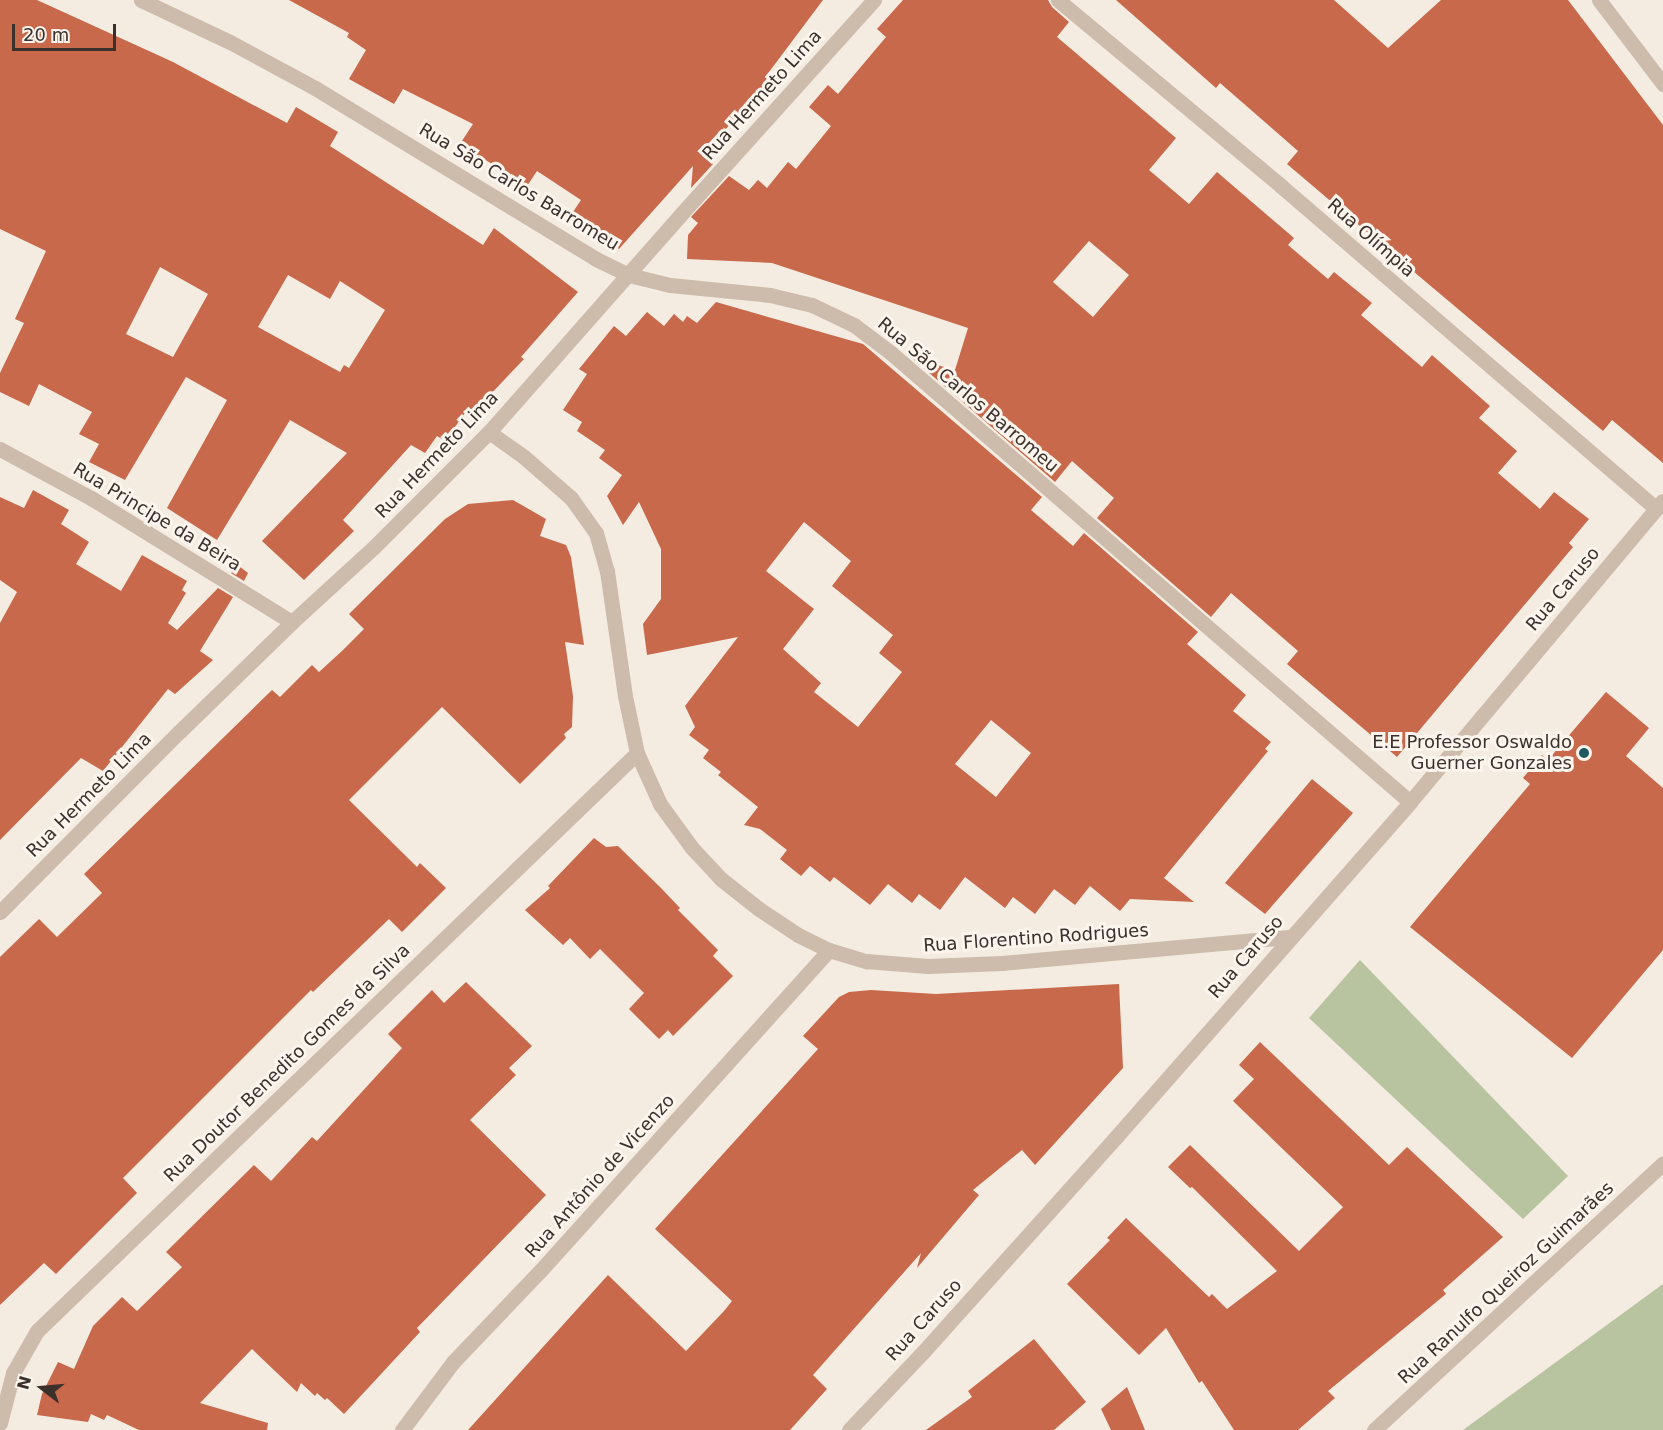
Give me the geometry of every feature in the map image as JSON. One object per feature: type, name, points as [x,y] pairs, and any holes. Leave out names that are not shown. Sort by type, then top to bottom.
[{"type":"street","name":"Rua São Carlos Barromeu","points":[[141,0],[230,42],[315,88],[596,259],[629,275],[670,285],[770,296],[812,305],[854,325],[891,353],[1410,802]]},
{"type":"street","name":"Rua Hermeto Lima","points":[[0,912],[292,622],[375,546],[489,432],[874,0]]},
{"type":"street","name":"Rua Olímpia","points":[[1058,0],[1660,505]]},
{"type":"street","points":[[1599,0],[1663,84]]},
{"type":"street","name":"Rua Florentino Rodrigues","points":[[489,432],[524,457],[572,498],[596,533],[607,571],[625,696],[637,753],[660,804],[692,848],[721,879],[798,935],[829,950],[866,961],[928,966],[1002,963],[1289,937]]},
{"type":"street","name":"Rua Principe da Beira","points":[[0,449],[91,498],[292,622]]},
{"type":"street","name":"Rua Caruso","points":[[849,1430],[923,1352],[1116,1137],[1289,937],[1410,802],[1660,505]]},
{"type":"street","name":"Rua Doutor Benedito Gomes da Silva","points":[[0,1424],[13,1373],[37,1330],[637,753]]},
{"type":"street","name":"Rua Antônio de Vicenzo","points":[[402,1430],[453,1362],[540,1271],[829,950]]},
{"type":"street","name":"Rua Ranulfo Queiroz Guimarães","points":[[1374,1430],[1663,1163]]},
{"type":"green space","points":[[1360,960],[1568,1176],[1523,1219],[1309,1018]]},
{"type":"green space","points":[[1663,1284],[1663,1430],[1463,1430]]},
{"type":"building","points":[[0,0],[37,0],[173,62],[287,123],[296,107],[338,132],[330,146],[483,245],[494,228],[578,292],[521,357],[524,359],[469,417],[465,413],[445,441],[437,436],[425,453],[411,445],[343,520],[354,531],[304,580],[262,541],[347,453],[290,420],[217,540],[167,508],[227,400],[186,377],[125,480],[89,462],[99,444],[79,434],[92,412],[39,384],[29,406],[0,392],[0,373],[24,323],[15,319],[46,251],[0,229]],"holes":[[[160,267],[208,294],[173,357],[126,334]],[[288,275],[330,299],[340,281],[385,310],[349,368],[344,365],[340,372],[258,327]]]},
{"type":"building","points":[[289,0],[823,0],[766,76],[770,79],[702,156],[713,164],[691,188],[693,166],[619,249],[571,215],[581,200],[537,171],[527,186],[460,144],[473,124],[403,89],[394,104],[349,79],[366,50],[347,37],[349,33]]},
{"type":"building","points":[[903,0],[1048,0],[1052,7],[1069,22],[1057,37],[1176,138],[1149,170],[1189,204],[1217,172],[1294,238],[1288,245],[1328,279],[1334,272],[1372,303],[1361,315],[1422,367],[1432,355],[1490,406],[1479,418],[1517,451],[1498,473],[1540,509],[1554,492],[1589,519],[1569,543],[1573,547],[1397,757],[1287,664],[1298,651],[1231,593],[1211,617],[1097,518],[1114,498],[1072,461],[1055,482],[912,358],[955,370],[968,328],[772,263],[687,259],[688,235],[698,223],[691,217],[729,176],[749,190],[758,180],[767,188],[788,162],[796,169],[831,126],[809,107],[828,85],[838,94],[886,37],[877,29]],"holes":[[[1089,241],[1129,275],[1093,317],[1053,282]]]},
{"type":"building","points":[[1116,0],[1334,0],[1388,48],[1441,0],[1568,0],[1663,125],[1663,463],[1612,420],[1603,431],[1407,266],[1287,164],[1298,151],[1220,83],[1216,88]]},
{"type":"building","points":[[716,302],[863,344],[1042,497],[1031,510],[1073,546],[1084,533],[1198,632],[1187,644],[1246,695],[1233,711],[1271,742],[1265,749],[1268,751],[1164,878],[1194,902],[1130,899],[1120,911],[1090,886],[1075,905],[1054,889],[1035,914],[1013,897],[1005,908],[965,877],[940,910],[919,894],[912,903],[888,884],[870,905],[834,877],[830,882],[810,866],[801,876],[780,859],[787,850],[760,829],[744,825],[758,807],[718,775],[721,772],[703,758],[709,750],[689,735],[695,727],[685,706],[738,637],[647,655],[643,624],[661,599],[661,549],[639,502],[623,525],[607,496],[622,475],[599,458],[605,450],[577,431],[582,422],[563,410],[587,374],[579,369],[614,326],[626,336],[647,312],[664,326],[674,314],[683,322],[687,316],[697,323]],"holes":[[[804,522],[851,561],[832,586],[893,635],[879,653],[902,672],[858,727],[814,692],[821,683],[783,649],[814,609],[766,571]],[[991,720],[1031,753],[996,797],[955,764]]]},
{"type":"building","points":[[33,490],[69,510],[61,524],[89,542],[76,564],[121,591],[142,555],[187,581],[182,590],[186,593],[168,623],[177,630],[218,588],[233,597],[200,651],[213,660],[175,694],[168,689],[103,771],[81,758],[0,840],[0,623],[17,592],[0,580],[0,497],[24,508]]},
{"type":"building","points":[[513,500],[546,519],[540,536],[566,545],[571,557],[584,645],[565,642],[573,696],[572,727],[564,734],[566,738],[520,784],[442,707],[349,800],[417,867],[420,863],[446,888],[402,932],[389,919],[313,992],[311,990],[123,1178],[137,1193],[56,1274],[44,1263],[0,1305],[0,957],[39,919],[57,937],[102,893],[84,874],[272,690],[280,697],[312,665],[319,672],[342,651],[364,629],[349,614],[445,519],[468,504]]},
{"type":"building","points":[[239,566],[248,573],[244,581],[231,573]]},
{"type":"building","points":[[1606,692],[1649,728],[1626,756],[1663,788],[1663,950],[1572,1058],[1410,927],[1530,784],[1523,778],[1542,755],[1548,760]]},
{"type":"building","points":[[1312,779],[1353,813],[1265,914],[1225,883]]},
{"type":"building","points":[[594,838],[606,847],[618,846],[661,888],[680,908],[678,910],[718,950],[713,956],[733,976],[673,1036],[668,1030],[659,1039],[629,1009],[644,993],[600,949],[590,959],[570,938],[563,945],[525,910],[550,888],[548,886]]},
{"type":"building","points":[[466,982],[532,1046],[509,1068],[516,1075],[470,1120],[546,1195],[417,1328],[420,1332],[344,1414],[327,1398],[325,1400],[317,1393],[315,1396],[301,1383],[297,1392],[252,1349],[200,1403],[268,1423],[267,1430],[139,1430],[107,1415],[104,1420],[91,1414],[88,1422],[37,1415],[42,1394],[58,1362],[74,1369],[93,1326],[122,1297],[137,1311],[182,1267],[166,1252],[254,1165],[271,1181],[312,1137],[317,1141],[402,1048],[388,1034],[432,990],[444,1003]]},
{"type":"building","points":[[1119,984],[1123,1068],[1035,1165],[1022,1150],[973,1190],[979,1195],[917,1268],[921,1253],[813,1375],[827,1389],[790,1430],[468,1430],[608,1275],[686,1351],[724,1311],[732,1301],[655,1229],[818,1049],[803,1036],[839,997],[849,992],[871,990],[936,994]]},
{"type":"building","points":[[1260,1042],[1389,1165],[1407,1147],[1503,1237],[1443,1290],[1446,1294],[1328,1391],[1335,1398],[1298,1430],[1234,1430],[1202,1381],[1199,1383],[1166,1328],[1139,1355],[1067,1284],[1110,1240],[1107,1238],[1126,1218],[1209,1297],[1212,1294],[1227,1309],[1277,1271],[1192,1187],[1190,1188],[1168,1167],[1190,1145],[1299,1251],[1343,1207],[1233,1101],[1254,1079],[1239,1065]]},
{"type":"building","points":[[1034,1339],[1086,1402],[1054,1430],[926,1430],[972,1397],[968,1391]]},
{"type":"building","points":[[1127,1387],[1145,1430],[1111,1430],[1101,1409]]},
{"type":"place","name":"E.E Professor Oswaldo Guerner Gonzales","points":[[1584,753]]}]
